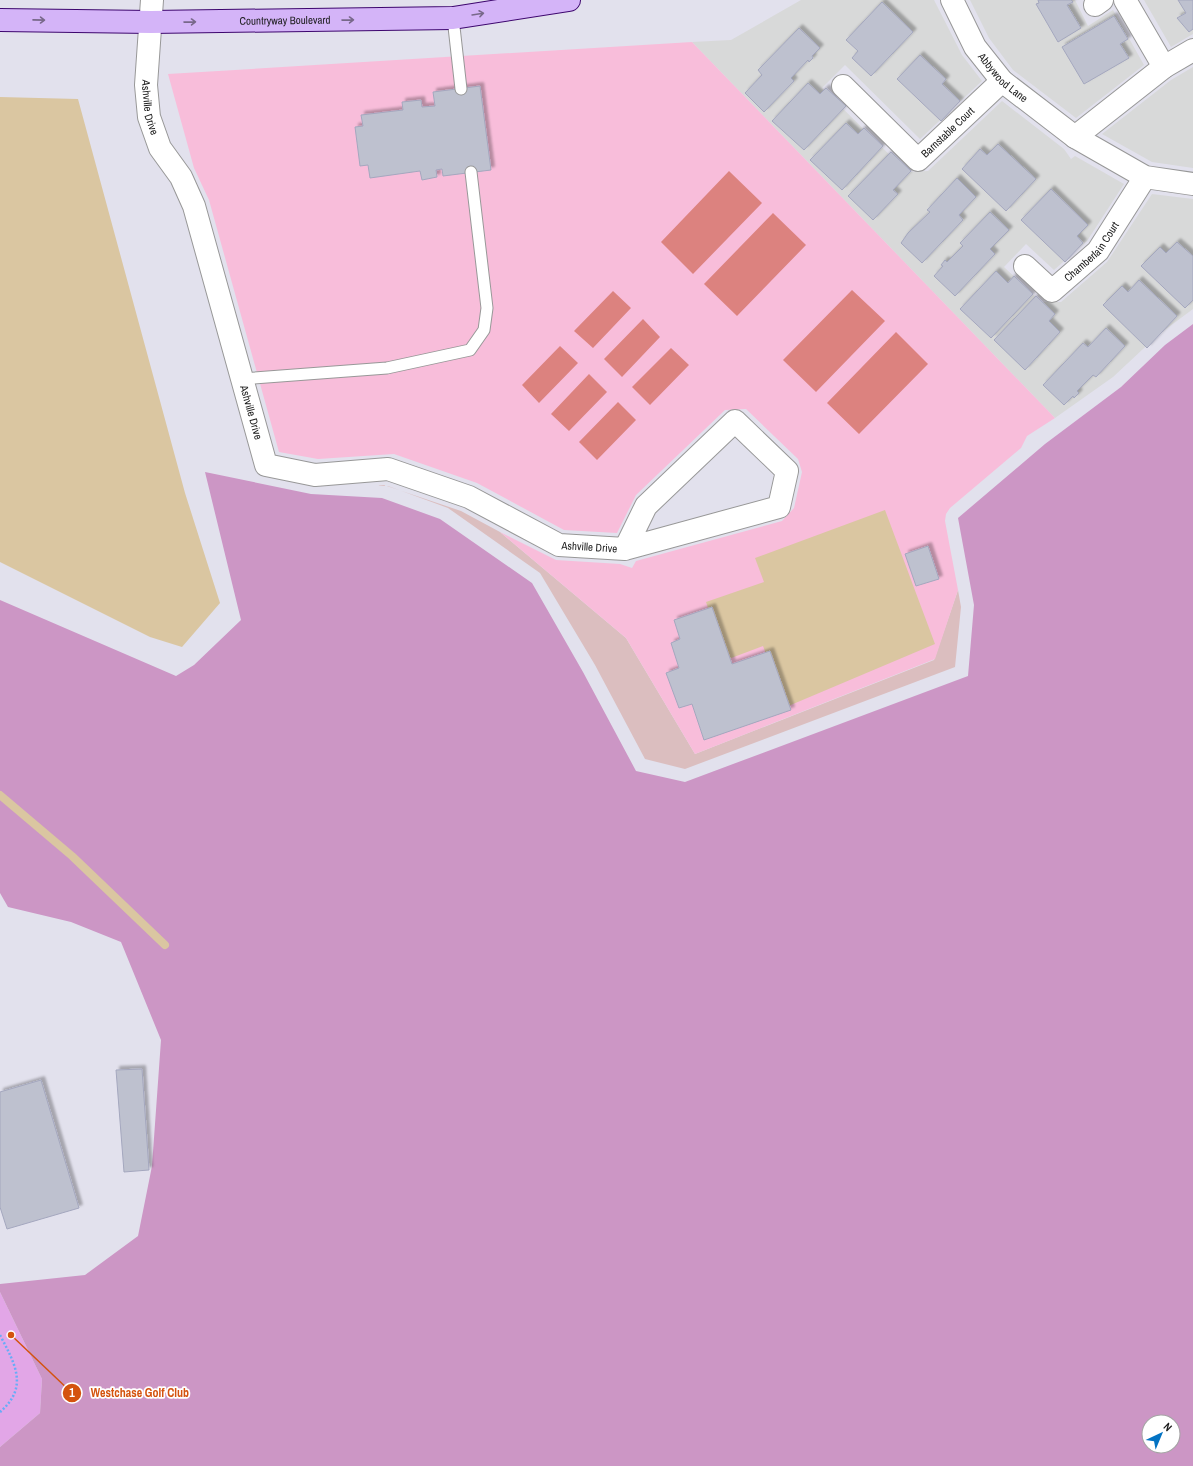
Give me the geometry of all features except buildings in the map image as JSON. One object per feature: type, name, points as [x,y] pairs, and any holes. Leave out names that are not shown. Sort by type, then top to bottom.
[{"type":"street","name":"Ashville Drive","points":[[152,0],[146,85],[149,118],[160,148],[181,177],[194,206],[242,379],[254,416],[266,465],[315,475],[388,469],[469,496],[558,545],[625,548],[780,506],[787,471],[735,421],[646,506],[625,548]]},
{"type":"street","name":"Countryway Boulevard","points":[[0,20],[151,22],[452,9],[569,0]]},
{"type":"street","name":"Abbywood Lane","points":[[952,0],[975,47],[1002,81],[1075,137],[1145,177],[1193,184]]},
{"type":"street","points":[[1125,0],[1164,67]]},
{"type":"street","points":[[1075,137],[1164,67],[1193,50]]},
{"type":"street","name":"Barnstable Court","points":[[844,86],[918,160],[1002,81]]},
{"type":"street","name":"Chamberlain Court","points":[[1025,266],[1052,291],[1098,251],[1145,177]]},
{"type":"lane","points":[[452,9],[461,89]]},
{"type":"lane","points":[[242,379],[387,368],[470,350],[484,330],[487,308],[471,172]]},
{"type":"path","points":[[0,1336],[14,1365],[18,1386],[10,1403],[0,1412]]},
{"type":"shaded area","points":[[801,0],[934,0],[962,55],[982,81],[920,139],[845,65],[822,88],[907,172],[928,171],[1002,101],[1064,149],[1071,159],[1075,156],[1124,184],[1087,241],[1054,270],[1026,244],[1004,267],[1041,302],[1061,302],[1107,262],[1152,194],[1193,199],[1193,309],[1158,335],[1113,377],[1055,418],[692,42],[731,40]]},
{"type":"shaded area","points":[[970,0],[1075,0],[1088,26],[1113,10],[1144,65],[1076,118],[1013,70],[989,38]]},
{"type":"shaded area","points":[[1144,0],[1193,0],[1193,34],[1171,47]]},
{"type":"shaded area","points":[[692,42],[1055,418],[1027,436],[1021,448],[950,508],[946,514],[945,521],[958,590],[935,659],[695,754],[626,638],[500,532],[556,560],[620,564],[632,568],[636,561],[782,521],[794,508],[802,472],[798,459],[746,409],[725,410],[636,495],[617,533],[564,530],[477,483],[394,454],[318,459],[279,452],[209,200],[194,168],[168,74]]},
{"type":"shaded area","points":[[1193,67],[1193,168],[1152,162],[1102,134],[1171,80]]},
{"type":"shaded area","points":[[0,97],[78,99],[185,493],[220,603],[182,647],[150,637],[0,562]]},
{"type":"shaded area","points":[[729,171],[762,203],[693,274],[661,242]]},
{"type":"shaded area","points":[[773,213],[806,245],[737,316],[704,284]]},
{"type":"shaded area","points":[[852,290],[885,321],[816,392],[783,360]]},
{"type":"shaded area","points":[[613,291],[631,308],[593,348],[574,331]]},
{"type":"shaded area","points":[[643,319],[660,337],[622,377],[604,359]]},
{"type":"shaded area","points":[[1193,324],[1193,1466],[0,1466],[0,1447],[40,1413],[42,1379],[0,1292],[0,1284],[85,1275],[138,1236],[152,1166],[161,1040],[121,942],[71,922],[8,907],[0,893],[0,600],[176,676],[194,665],[241,620],[205,472],[311,494],[382,498],[440,519],[532,583],[583,672],[636,771],[685,782],[968,676],[974,605],[958,518],[1045,444],[1121,387],[1165,345]]},
{"type":"shaded area","points":[[896,332],[928,364],[859,434],[827,403]]},
{"type":"shaded area","points":[[560,346],[578,363],[539,403],[522,385]]},
{"type":"shaded area","points":[[671,348],[689,365],[650,405],[632,387]]},
{"type":"shaded area","points":[[589,374],[607,392],[569,431],[551,414]]},
{"type":"shaded area","points":[[618,402],[636,420],[597,460],[579,442]]},
{"type":"shaded area","points":[[400,490],[461,511],[500,532],[626,638],[695,754],[934,660],[958,590],[961,607],[955,667],[685,769],[645,759],[595,665],[540,573],[448,508]]},
{"type":"shaded area","points":[[885,510],[935,644],[786,707],[763,646],[726,660],[706,602],[764,582],[755,558]]},
{"type":"shaded area","points":[[0,1292],[42,1379],[40,1413],[0,1447]]},
{"type":"waterway","points":[[0,795],[72,856],[165,945]]},
{"type":"place","name":"Westchase Golf Club","points":[[11,1335]]}]
